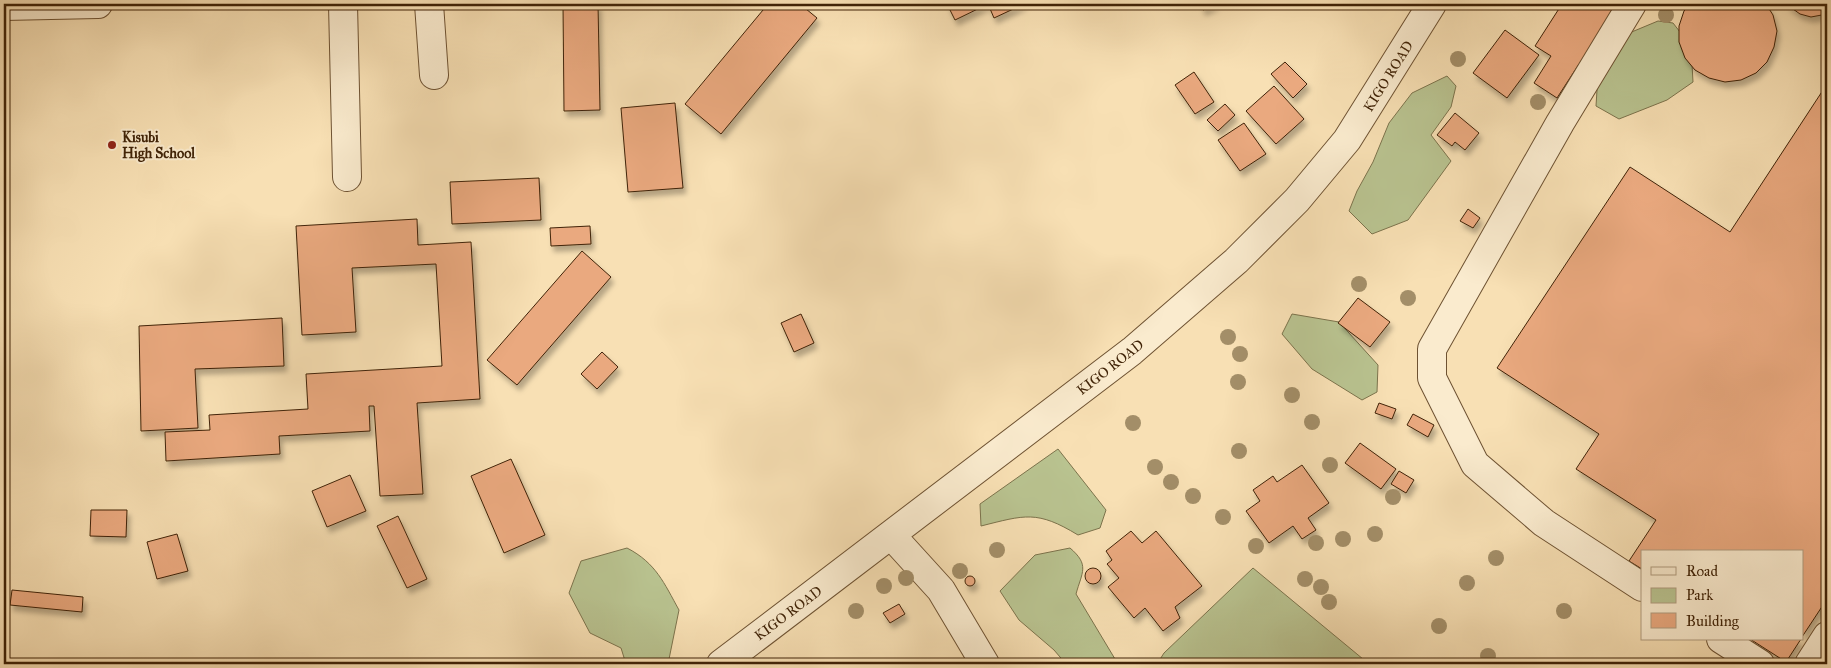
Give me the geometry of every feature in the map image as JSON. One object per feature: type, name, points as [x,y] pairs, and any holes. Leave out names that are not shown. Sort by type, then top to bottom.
[{"type":"street","points":[[4,6],[98,4]]},
{"type":"street","points":[[343,4],[347,178]]},
{"type":"street","points":[[429,4],[434,75]]},
{"type":"street","name":"KIGO ROAD","points":[[721,664],[1132,351],[1236,261],[1297,200],[1347,140],[1432,4]]},
{"type":"street","points":[[1632,4],[1560,123],[1432,349],[1432,378],[1475,464],[1544,523],[1641,587]]},
{"type":"street","points":[[891,535],[941,590],[985,664]]},
{"type":"street","points":[[1809,664],[1827,636]]},
{"type":"street","points":[[1723,640],[1760,664]]},
{"type":"green space","points":[[1658,21],[1673,23],[1691,46],[1693,82],[1667,100],[1619,119],[1596,106],[1598,74],[1622,36]]},
{"type":"green space","points":[[1447,76],[1456,86],[1451,107],[1431,135],[1451,161],[1408,220],[1372,234],[1349,211],[1357,191],[1373,162],[1389,123],[1412,93]]},
{"type":"green space","points":[[1292,314],[1339,322],[1378,365],[1377,392],[1362,400],[1312,369],[1282,334]]},
{"type":"green space","points":[[1058,449],[1106,510],[1100,528],[1078,535],[1052,522],[1031,517],[1020,517],[981,526],[980,504]]},
{"type":"green space","points":[[627,548],[645,560],[658,574],[679,610],[668,664],[626,664],[621,648],[590,633],[569,593],[581,561]]},
{"type":"green space","points":[[1070,548],[1080,559],[1083,569],[1076,594],[1118,664],[1066,664],[1054,650],[1019,620],[1000,591],[1035,555]]},
{"type":"green space","points":[[1253,568],[1369,664],[1157,664],[1164,653]]},
{"type":"building","points":[[563,4],[598,4],[600,110],[564,111]]},
{"type":"building","points":[[768,4],[800,4],[817,18],[721,134],[685,104]]},
{"type":"building","points":[[947,4],[988,4],[955,20]]},
{"type":"building","points":[[988,4],[1024,4],[994,18]]},
{"type":"building","points":[[1200,4],[1216,4],[1203,10]]},
{"type":"building","points":[[1562,4],[1620,4],[1586,68],[1579,64],[1557,98],[1534,83],[1551,56],[1535,46]]},
{"type":"building","points":[[1690,4],[1766,4],[1773,15],[1777,31],[1774,47],[1767,62],[1756,73],[1741,80],[1725,82],[1709,78],[1695,70],[1685,58],[1679,42],[1679,26],[1684,11]]},
{"type":"building","points":[[1786,4],[1827,4],[1827,14],[1811,17],[1800,14]]},
{"type":"building","points":[[1505,30],[1539,55],[1507,98],[1473,73]]},
{"type":"building","points":[[1285,62],[1307,84],[1293,98],[1271,74]]},
{"type":"building","points":[[1194,72],[1214,102],[1195,114],[1175,85]]},
{"type":"building","points":[[1827,84],[1827,599],[1804,634],[1804,550],[1641,550],[1641,568],[1629,561],[1656,520],[1576,469],[1599,434],[1497,368],[1630,167],[1730,232]]},
{"type":"building","points":[[1274,86],[1304,119],[1276,144],[1246,111]]},
{"type":"building","points":[[675,103],[683,188],[628,192],[621,108]]},
{"type":"building","points":[[1225,104],[1235,115],[1218,131],[1207,120]]},
{"type":"building","points":[[1455,113],[1479,133],[1465,150],[1455,142],[1452,146],[1437,135]]},
{"type":"building","points":[[1244,123],[1266,154],[1240,171],[1218,140]]},
{"type":"building","points":[[539,178],[541,220],[452,224],[450,182]]},
{"type":"building","points":[[1468,209],[1480,218],[1473,228],[1460,221]]},
{"type":"building","points":[[417,219],[418,245],[471,242],[480,399],[417,403],[423,494],[380,496],[374,406],[369,406],[370,431],[279,436],[280,454],[166,461],[165,432],[210,430],[209,415],[308,409],[306,374],[442,366],[436,264],[352,268],[356,332],[302,335],[296,226]]},
{"type":"building","points":[[590,226],[591,244],[551,246],[550,228]]},
{"type":"building","points":[[582,251],[611,277],[517,385],[487,360]]},
{"type":"building","points":[[1358,298],[1390,322],[1370,347],[1338,323]]},
{"type":"building","points":[[801,314],[814,343],[794,352],[781,323]]},
{"type":"building","points":[[282,318],[284,366],[195,369],[198,428],[141,431],[139,326]]},
{"type":"building","points":[[602,352],[618,367],[597,389],[581,374]]},
{"type":"building","points":[[1379,403],[1396,409],[1392,419],[1375,413]]},
{"type":"building","points":[[1413,414],[1434,425],[1428,437],[1407,425]]},
{"type":"building","points":[[1360,443],[1396,469],[1381,489],[1345,463]]},
{"type":"building","points":[[511,459],[545,535],[504,553],[471,476]]},
{"type":"building","points":[[1302,465],[1329,503],[1308,518],[1316,530],[1302,539],[1293,526],[1269,543],[1246,511],[1260,501],[1253,490],[1273,476],[1277,482]]},
{"type":"building","points":[[1399,471],[1414,480],[1406,493],[1391,484]]},
{"type":"building","points":[[350,475],[366,511],[327,527],[312,491]]},
{"type":"building","points":[[91,510],[127,510],[126,537],[90,536]]},
{"type":"building","points":[[398,516],[427,579],[407,588],[377,526]]},
{"type":"building","points":[[1131,531],[1142,543],[1156,531],[1202,586],[1175,607],[1180,618],[1163,631],[1145,608],[1134,618],[1108,587],[1119,578],[1107,564],[1112,560],[1106,551]]},
{"type":"building","points":[[177,534],[188,571],[157,579],[147,542]]},
{"type":"building","points":[[1093,568],[1099,570],[1101,576],[1099,582],[1093,584],[1087,582],[1085,576],[1087,570]]},
{"type":"building","points":[[968,576],[972,576],[975,581],[974,585],[968,586],[965,583],[965,579]]},
{"type":"building","points":[[12,590],[83,597],[82,612],[10,605]]},
{"type":"building","points":[[899,604],[905,614],[890,623],[883,613]]},
{"type":"building","points":[[1752,640],[1800,640],[1786,662]]},
{"type":"place","name":"Kisubi High School","points":[[112,145]]}]
